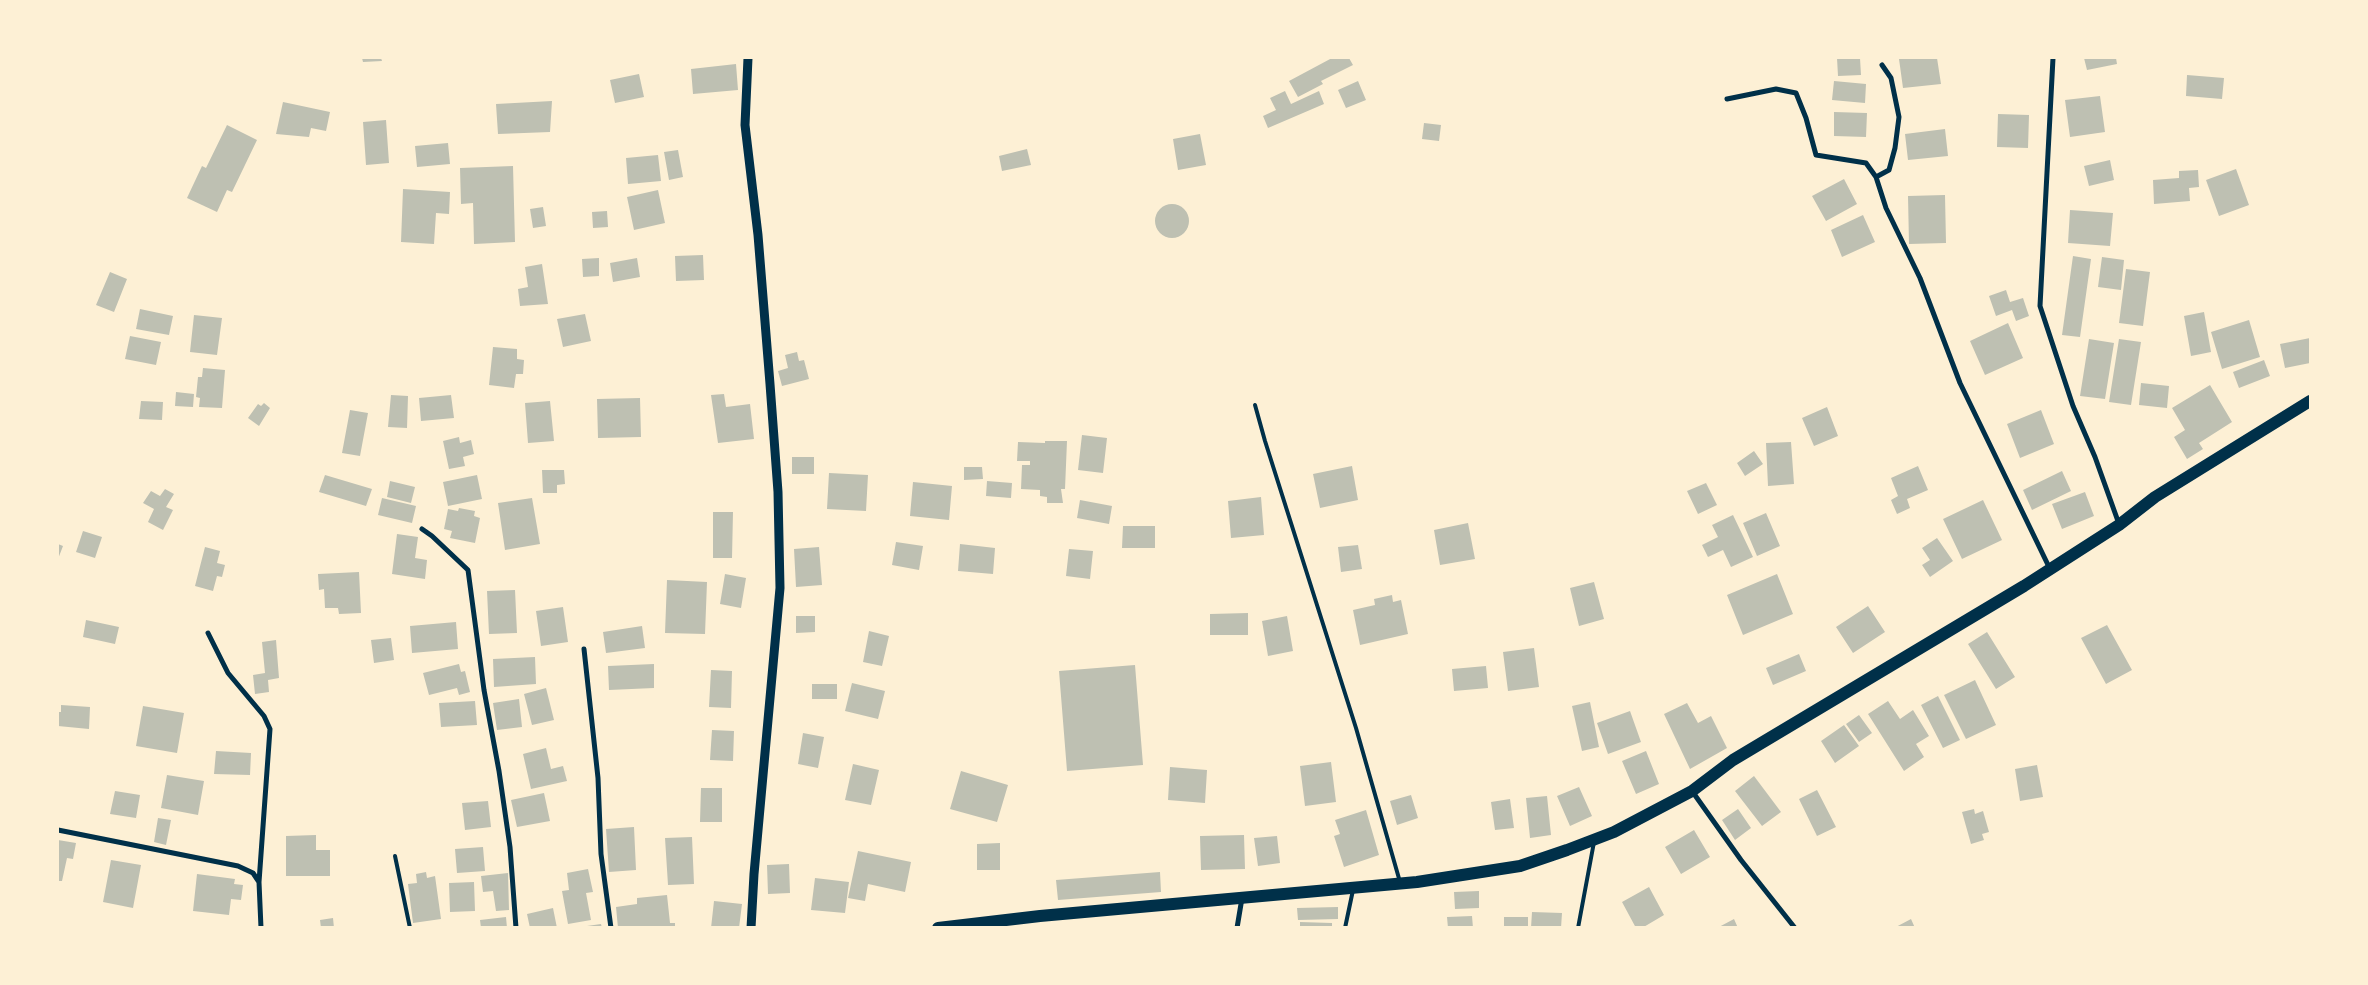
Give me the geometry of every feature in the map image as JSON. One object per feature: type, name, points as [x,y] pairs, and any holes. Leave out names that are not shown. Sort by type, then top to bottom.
[{"type":"main road","points":[[938,928],[1400,884],[1520,866],[1594,840],[1692,791],[1733,760],[2050,570],[2119,525],[2155,497],[2310,401]]},
{"type":"street","points":[[748,58],[745,126],[758,235],[770,384],[778,492],[780,588],[754,874],[752,928]]},
{"type":"street","points":[[2053,58],[2040,306],[2073,406],[2095,457],[2119,525]]},
{"type":"street","points":[[1876,177],[1889,170],[1895,148],[1899,117],[1891,78],[1882,65]]},
{"type":"street","points":[[1727,99],[1776,89],[1796,93],[1806,118],[1816,155],[1866,163],[1876,177],[1886,208],[1920,278],[1960,383],[2050,570]]},
{"type":"street","points":[[422,529],[468,570],[484,690],[500,771],[510,847],[516,928]]},
{"type":"street","points":[[208,633],[228,673],[264,716],[270,729],[259,882],[261,928]]},
{"type":"street","points":[[584,649],[598,778],[601,854],[611,928]]},
{"type":"street","points":[[1692,791],[1741,860],[1795,928]]},
{"type":"street","points":[[58,830],[238,866],[254,873],[259,882]]},
{"type":"street","points":[[1237,928],[1242,898]]},
{"type":"lane","points":[[1255,405],[1356,728],[1400,884]]},
{"type":"lane","points":[[1578,928],[1594,840]]},
{"type":"lane","points":[[395,856],[410,928]]},
{"type":"lane","points":[[1345,928],[1353,888]]},
{"type":"building","points":[[362,58],[381,58],[382,61],[363,62]]},
{"type":"building","points":[[1332,58],[1349,58],[1353,65],[1321,81],[1323,84],[1298,97],[1289,81]]},
{"type":"building","points":[[1837,58],[1860,58],[1861,75],[1838,76]]},
{"type":"building","points":[[1937,58],[1941,84],[1903,88],[1899,59]]},
{"type":"building","points":[[2084,58],[2116,58],[2117,64],[2087,70]]},
{"type":"building","points":[[736,64],[738,90],[693,94],[691,69]]},
{"type":"building","points":[[639,74],[644,97],[615,103],[610,80]]},
{"type":"building","points":[[2187,75],[2224,78],[2222,99],[2186,96]]},
{"type":"building","points":[[1358,81],[1366,100],[1346,108],[1338,90]]},
{"type":"building","points":[[1834,81],[1866,84],[1865,103],[1832,100]]},
{"type":"building","points":[[1285,91],[1291,104],[1319,91],[1324,104],[1268,128],[1263,116],[1276,110],[1270,98]]},
{"type":"building","points":[[2100,96],[2105,132],[2070,137],[2065,100]]},
{"type":"building","points":[[552,101],[550,132],[498,134],[496,104]]},
{"type":"building","points":[[283,102],[330,112],[326,131],[311,128],[309,137],[276,134]]},
{"type":"building","points":[[1834,112],[1867,113],[1866,137],[1834,136]]},
{"type":"building","points":[[1998,114],[2029,115],[2028,148],[1997,147]]},
{"type":"building","points":[[386,120],[389,163],[366,165],[363,122]]},
{"type":"building","points":[[1424,123],[1441,125],[1439,141],[1422,139]]},
{"type":"building","points":[[227,125],[257,140],[232,192],[227,190],[217,212],[187,198],[202,166],[206,168]]},
{"type":"building","points":[[1945,129],[1948,156],[1908,160],[1905,134]]},
{"type":"building","points":[[1200,134],[1206,165],[1178,170],[1173,139]]},
{"type":"building","points":[[448,143],[450,164],[417,167],[415,146]]},
{"type":"building","points":[[1027,149],[1031,165],[1002,171],[999,156]]},
{"type":"building","points":[[678,150],[683,177],[669,180],[664,152]]},
{"type":"building","points":[[658,155],[661,181],[628,184],[626,158]]},
{"type":"building","points":[[2110,160],[2114,180],[2089,186],[2084,166]]},
{"type":"building","points":[[513,166],[515,242],[474,244],[473,203],[461,204],[460,168]]},
{"type":"building","points":[[2236,169],[2249,205],[2219,216],[2206,180]]},
{"type":"building","points":[[2198,170],[2199,187],[2189,188],[2190,201],[2154,204],[2153,180],[2179,178],[2179,171]]},
{"type":"building","points":[[1844,179],[1857,204],[1826,221],[1812,196]]},
{"type":"building","points":[[403,189],[450,192],[449,214],[436,213],[434,244],[401,242]]},
{"type":"building","points":[[658,190],[665,223],[634,230],[627,197]]},
{"type":"building","points":[[1945,195],[1946,243],[1909,244],[1908,196]]},
{"type":"building","points":[[1172,204],[1179,205],[1184,209],[1188,214],[1188,228],[1184,233],[1179,237],[1172,238],[1165,237],[1160,233],[1156,228],[1155,221],[1156,214],[1160,209],[1165,205]]},
{"type":"building","points":[[543,207],[546,226],[533,228],[530,209]]},
{"type":"building","points":[[2070,210],[2113,213],[2110,246],[2068,243]]},
{"type":"building","points":[[607,211],[608,227],[593,228],[592,212]]},
{"type":"building","points":[[1863,215],[1875,242],[1842,257],[1831,230]]},
{"type":"building","points":[[703,255],[704,280],[676,281],[675,256]]},
{"type":"building","points":[[2073,256],[2091,259],[2080,337],[2062,335]]},
{"type":"building","points":[[2102,257],[2124,260],[2121,290],[2098,287]]},
{"type":"building","points":[[599,258],[599,276],[583,277],[582,259]]},
{"type":"building","points":[[637,258],[640,277],[613,282],[610,263]]},
{"type":"building","points":[[542,264],[548,304],[520,306],[518,289],[528,287],[525,267]]},
{"type":"building","points":[[2126,269],[2150,272],[2143,326],[2119,323]]},
{"type":"building","points":[[110,272],[127,279],[114,312],[96,305]]},
{"type":"building","points":[[2006,290],[2010,302],[2023,298],[2029,316],[2016,321],[2012,310],[1996,316],[1989,296]]},
{"type":"building","points":[[140,309],[173,316],[169,335],[136,329]]},
{"type":"building","points":[[2204,312],[2211,352],[2191,356],[2184,316]]},
{"type":"building","points":[[585,314],[591,341],[563,347],[557,319]]},
{"type":"building","points":[[194,315],[222,318],[217,355],[190,352]]},
{"type":"building","points":[[2249,320],[2260,357],[2222,369],[2211,332]]},
{"type":"building","points":[[2008,323],[2023,358],[1985,375],[1970,341]]},
{"type":"building","points":[[130,336],[161,342],[156,365],[125,359]]},
{"type":"building","points":[[2310,338],[2310,363],[2285,368],[2280,344]]},
{"type":"building","points":[[2089,339],[2114,343],[2105,399],[2080,396]]},
{"type":"building","points":[[2119,339],[2141,342],[2131,405],[2109,402]]},
{"type":"building","points":[[493,347],[517,349],[517,359],[524,360],[523,374],[516,374],[514,388],[489,385]]},
{"type":"building","points":[[797,352],[799,361],[804,360],[809,379],[782,386],[778,371],[788,368],[785,355]]},
{"type":"building","points":[[2264,360],[2270,376],[2239,388],[2233,372]]},
{"type":"building","points":[[203,368],[225,370],[222,408],[199,407],[200,398],[196,397],[198,377],[202,377]]},
{"type":"building","points":[[2141,383],[2169,386],[2167,408],[2139,405]]},
{"type":"building","points":[[2210,385],[2232,422],[2199,443],[2203,449],[2187,459],[2174,437],[2185,430],[2172,408]]},
{"type":"building","points":[[176,392],[194,394],[193,407],[175,406]]},
{"type":"building","points":[[724,394],[726,407],[750,404],[754,439],[718,443],[711,395]]},
{"type":"building","points":[[391,395],[408,396],[407,428],[388,427]]},
{"type":"building","points":[[451,395],[454,418],[421,421],[419,398]]},
{"type":"building","points":[[640,398],[641,437],[598,438],[597,399]]},
{"type":"building","points":[[141,401],[163,402],[162,420],[139,419]]},
{"type":"building","points":[[550,401],[554,441],[528,443],[525,403]]},
{"type":"building","points":[[264,403],[270,408],[259,426],[248,418],[258,404],[261,406]]},
{"type":"building","points":[[1827,407],[1838,436],[1814,446],[1802,418]]},
{"type":"building","points":[[350,410],[368,413],[360,456],[342,453]]},
{"type":"building","points":[[2041,410],[2054,444],[2020,458],[2007,424]]},
{"type":"building","points":[[1082,435],[1107,438],[1103,473],[1078,470]]},
{"type":"building","points":[[459,437],[460,443],[471,440],[474,454],[463,457],[465,466],[449,469],[443,441]]},
{"type":"building","points":[[1045,441],[1067,441],[1065,489],[1061,489],[1063,503],[1047,503],[1047,497],[1040,496],[1040,490],[1021,489],[1022,465],[1030,465],[1030,461],[1017,461],[1018,442],[1045,443]]},
{"type":"building","points":[[1791,442],[1794,484],[1768,486],[1766,443]]},
{"type":"building","points":[[1754,451],[1763,464],[1745,476],[1737,463]]},
{"type":"building","points":[[792,457],[814,457],[814,474],[792,474]]},
{"type":"building","points":[[1352,466],[1358,500],[1320,508],[1313,474]]},
{"type":"building","points":[[1918,466],[1928,490],[1907,499],[1910,508],[1897,514],[1891,500],[1898,496],[1891,478]]},
{"type":"building","points":[[964,467],[982,467],[983,479],[964,480]]},
{"type":"building","points":[[542,470],[564,470],[565,484],[557,485],[557,493],[543,493]]},
{"type":"building","points":[[2062,471],[2071,491],[2032,510],[2023,490]]},
{"type":"building","points":[[829,473],[868,475],[866,511],[827,509]]},
{"type":"building","points":[[325,475],[372,489],[366,506],[319,492]]},
{"type":"building","points":[[477,475],[482,499],[448,506],[443,482]]},
{"type":"building","points":[[390,481],[415,487],[411,503],[387,497]]},
{"type":"building","points":[[987,481],[1012,483],[1011,498],[986,496]]},
{"type":"building","points":[[913,482],[952,486],[949,520],[910,516]]},
{"type":"building","points":[[1706,483],[1717,505],[1698,514],[1687,491]]},
{"type":"building","points":[[165,489],[174,494],[166,507],[173,510],[163,530],[148,522],[154,509],[143,503],[151,491],[160,496]]},
{"type":"building","points":[[2085,492],[2094,516],[2062,529],[2052,504]]},
{"type":"building","points":[[1261,497],[1264,535],[1231,538],[1228,501]]},
{"type":"building","points":[[382,498],[416,506],[412,523],[378,515]]},
{"type":"building","points":[[532,498],[540,544],[505,550],[498,503]]},
{"type":"building","points":[[1080,500],[1112,506],[1109,524],[1077,518]]},
{"type":"building","points":[[1983,500],[2002,540],[1962,559],[1943,519]]},
{"type":"building","points":[[459,508],[475,511],[474,516],[480,518],[475,543],[450,538],[452,531],[444,529],[448,509],[458,511]]},
{"type":"building","points":[[713,512],[733,512],[732,558],[713,558]]},
{"type":"building","points":[[1766,513],[1780,546],[1757,556],[1743,523]]},
{"type":"building","points":[[1733,515],[1753,557],[1731,567],[1723,550],[1708,557],[1702,545],[1718,537],[1712,525]]},
{"type":"building","points":[[1468,523],[1475,559],[1440,565],[1434,530]]},
{"type":"building","points":[[1123,526],[1155,526],[1155,548],[1122,548]]},
{"type":"building","points":[[83,531],[102,537],[95,558],[76,552]]},
{"type":"building","points":[[397,534],[418,537],[415,558],[427,560],[425,579],[392,574]]},
{"type":"building","points":[[1937,538],[1953,561],[1930,577],[1922,565],[1930,560],[1922,548]]},
{"type":"building","points":[[896,542],[923,546],[919,570],[892,565]]},
{"type":"building","points":[[58,544],[63,546],[58,559]]},
{"type":"building","points":[[960,544],[995,548],[993,574],[958,571]]},
{"type":"building","points":[[1358,545],[1362,569],[1341,572],[1338,547]]},
{"type":"building","points":[[205,547],[220,551],[217,563],[225,565],[222,577],[217,576],[213,591],[195,586]]},
{"type":"building","points":[[819,547],[822,585],[796,587],[794,549]]},
{"type":"building","points":[[1069,549],[1093,551],[1090,579],[1066,576]]},
{"type":"building","points":[[359,572],[361,613],[339,614],[338,608],[325,608],[324,589],[319,590],[318,574]]},
{"type":"building","points":[[725,574],[746,578],[741,608],[720,604]]},
{"type":"building","points":[[1777,574],[1793,614],[1743,635],[1727,595]]},
{"type":"building","points":[[667,580],[707,582],[705,634],[665,633]]},
{"type":"building","points":[[1594,582],[1604,619],[1579,626],[1570,588]]},
{"type":"building","points":[[515,590],[517,633],[489,634],[487,591]]},
{"type":"building","points":[[1392,595],[1393,602],[1401,600],[1408,634],[1360,645],[1353,610],[1375,605],[1374,599]]},
{"type":"building","points":[[1868,606],[1885,632],[1853,653],[1836,627]]},
{"type":"building","points":[[563,607],[568,642],[541,646],[536,611]]},
{"type":"building","points":[[1248,613],[1248,635],[1210,635],[1210,614]]},
{"type":"building","points":[[796,616],[815,616],[815,632],[796,633]]},
{"type":"building","points":[[1287,616],[1293,651],[1268,656],[1262,621]]},
{"type":"building","points":[[86,620],[119,627],[115,644],[83,637]]},
{"type":"building","points":[[456,622],[458,649],[412,653],[410,626]]},
{"type":"building","points":[[2107,625],[2132,670],[2106,684],[2081,638]]},
{"type":"building","points":[[642,626],[645,648],[606,653],[603,632]]},
{"type":"building","points":[[869,631],[889,636],[882,666],[863,662]]},
{"type":"building","points":[[1987,632],[2015,677],[1996,689],[1968,644]]},
{"type":"building","points":[[391,638],[394,660],[374,663],[371,640]]},
{"type":"building","points":[[276,640],[279,678],[268,680],[269,692],[255,694],[253,675],[265,673],[262,642]]},
{"type":"building","points":[[1534,648],[1539,687],[1508,691],[1503,652]]},
{"type":"building","points":[[1799,654],[1806,671],[1773,685],[1766,668]]},
{"type":"building","points":[[535,657],[536,684],[494,687],[493,659]]},
{"type":"building","points":[[459,664],[461,672],[465,671],[470,692],[459,695],[457,688],[429,695],[423,673]]},
{"type":"building","points":[[654,664],[654,688],[609,690],[608,666]]},
{"type":"building","points":[[1135,665],[1143,765],[1067,771],[1059,671]]},
{"type":"building","points":[[1486,666],[1488,688],[1454,691],[1452,669]]},
{"type":"building","points":[[711,670],[732,671],[731,708],[709,707]]},
{"type":"building","points":[[1975,680],[1996,725],[1966,739],[1944,695]]},
{"type":"building","points":[[852,683],[885,691],[878,719],[845,711]]},
{"type":"building","points":[[812,684],[837,684],[837,699],[812,699]]},
{"type":"building","points":[[546,688],[554,720],[532,725],[524,694]]},
{"type":"building","points":[[1938,696],[1960,740],[1943,748],[1921,705]]},
{"type":"building","points":[[519,699],[522,727],[497,730],[493,703]]},
{"type":"building","points":[[475,701],[477,725],[441,727],[439,703]]},
{"type":"building","points":[[1888,701],[1900,719],[1913,710],[1929,736],[1916,744],[1924,757],[1904,771],[1868,714]]},
{"type":"building","points":[[1590,702],[1599,747],[1582,751],[1572,706]]},
{"type":"building","points":[[1687,703],[1698,723],[1711,716],[1727,748],[1690,769],[1664,714]]},
{"type":"building","points":[[61,705],[90,707],[89,729],[58,726],[58,712],[61,712]]},
{"type":"building","points":[[143,706],[184,713],[177,753],[136,746]]},
{"type":"building","points":[[1630,711],[1641,742],[1608,754],[1597,723]]},
{"type":"building","points":[[1859,715],[1872,733],[1859,742],[1846,724]]},
{"type":"building","points":[[1844,725],[1859,746],[1835,763],[1821,741]]},
{"type":"building","points":[[712,730],[734,731],[733,761],[710,760]]},
{"type":"building","points":[[803,733],[824,737],[818,768],[798,764]]},
{"type":"building","points":[[546,748],[551,769],[563,766],[567,781],[531,789],[523,754]]},
{"type":"building","points":[[216,751],[251,753],[250,775],[214,774]]},
{"type":"building","points":[[1646,751],[1659,784],[1636,794],[1622,761]]},
{"type":"building","points":[[1331,762],[1336,802],[1305,806],[1300,766]]},
{"type":"building","points":[[853,764],[879,770],[871,805],[845,800]]},
{"type":"building","points":[[2037,765],[2043,797],[2020,801],[2015,769]]},
{"type":"building","points":[[1170,767],[1207,770],[1205,803],[1168,800]]},
{"type":"building","points":[[961,771],[1008,785],[997,822],[950,809]]},
{"type":"building","points":[[167,775],[204,781],[198,815],[161,808]]},
{"type":"building","points":[[1754,776],[1781,812],[1762,826],[1735,791]]},
{"type":"building","points":[[1579,787],[1592,816],[1570,826],[1557,796]]},
{"type":"building","points":[[701,788],[722,788],[722,822],[700,822]]},
{"type":"building","points":[[1817,790],[1836,827],[1817,836],[1799,799]]},
{"type":"building","points":[[115,791],[140,795],[136,818],[110,814]]},
{"type":"building","points":[[544,793],[550,821],[517,827],[511,800]]},
{"type":"building","points":[[1411,795],[1418,818],[1397,825],[1390,801]]},
{"type":"building","points":[[1547,796],[1551,835],[1530,838],[1526,798]]},
{"type":"building","points":[[1510,799],[1514,828],[1495,830],[1491,802]]},
{"type":"building","points":[[488,801],[491,827],[465,830],[462,803]]},
{"type":"building","points":[[1738,809],[1751,828],[1735,840],[1722,820]]},
{"type":"building","points":[[1974,809],[1975,814],[1983,811],[1989,832],[1982,834],[1984,840],[1971,844],[1962,812]]},
{"type":"building","points":[[1366,810],[1379,855],[1344,867],[1334,836],[1340,834],[1335,820]]},
{"type":"building","points":[[158,818],[171,820],[166,845],[154,842]]},
{"type":"building","points":[[634,827],[636,870],[609,872],[606,829]]},
{"type":"building","points":[[1694,830],[1710,857],[1681,874],[1665,847]]},
{"type":"building","points":[[316,835],[316,850],[330,850],[330,876],[286,876],[286,836]]},
{"type":"building","points":[[1244,835],[1245,869],[1201,870],[1200,836]]},
{"type":"building","points":[[1277,836],[1280,863],[1258,866],[1254,838]]},
{"type":"building","points":[[692,837],[694,884],[668,885],[665,838]]},
{"type":"building","points":[[58,840],[76,843],[73,859],[67,858],[62,881],[58,881]]},
{"type":"building","points":[[1000,843],[1000,870],[977,870],[977,844]]},
{"type":"building","points":[[483,847],[485,871],[457,873],[455,849]]},
{"type":"building","points":[[858,851],[911,862],[905,892],[868,884],[865,901],[848,898]]},
{"type":"building","points":[[111,860],[141,865],[133,908],[103,902]]},
{"type":"building","points":[[789,864],[790,893],[768,894],[767,865]]},
{"type":"building","points":[[588,869],[593,892],[586,893],[591,920],[568,924],[562,891],[569,890],[567,873]]},
{"type":"building","points":[[426,872],[427,878],[435,876],[441,919],[413,923],[408,884],[417,883],[416,874]]},
{"type":"building","points":[[1160,872],[1161,892],[1058,900],[1056,880]]},
{"type":"building","points":[[508,873],[509,910],[496,911],[493,891],[483,892],[481,876]]},
{"type":"building","points":[[197,874],[235,879],[234,884],[243,885],[241,900],[231,899],[229,915],[193,911]]},
{"type":"building","points":[[815,878],[849,882],[845,913],[811,910]]},
{"type":"building","points":[[474,882],[475,911],[450,912],[449,883]]},
{"type":"building","points":[[1649,887],[1664,915],[1642,928],[1636,928],[1622,902]]},
{"type":"building","points":[[1479,891],[1479,908],[1455,909],[1454,892]]},
{"type":"building","points":[[667,895],[670,923],[675,923],[675,928],[618,928],[616,907],[637,904],[637,898]]},
{"type":"building","points":[[714,901],[742,904],[739,928],[711,928]]},
{"type":"building","points":[[1338,907],[1338,919],[1298,920],[1297,908]]},
{"type":"building","points":[[553,908],[557,928],[530,928],[527,914]]},
{"type":"building","points":[[1532,912],[1562,913],[1561,928],[1531,928]]},
{"type":"building","points":[[1472,916],[1473,928],[1448,928],[1447,917]]},
{"type":"building","points":[[506,917],[507,928],[481,928],[480,920]]},
{"type":"building","points":[[1504,917],[1528,917],[1528,928],[1504,928]]},
{"type":"building","points":[[333,918],[334,928],[321,928],[320,920]]},
{"type":"building","points":[[1734,919],[1738,928],[1717,928]]},
{"type":"building","points":[[1911,919],[1915,928],[1894,928]]},
{"type":"building","points":[[1300,922],[1332,923],[1332,928],[1300,928]]},
{"type":"building","points":[[601,924],[602,928],[587,928],[587,926]]}]
